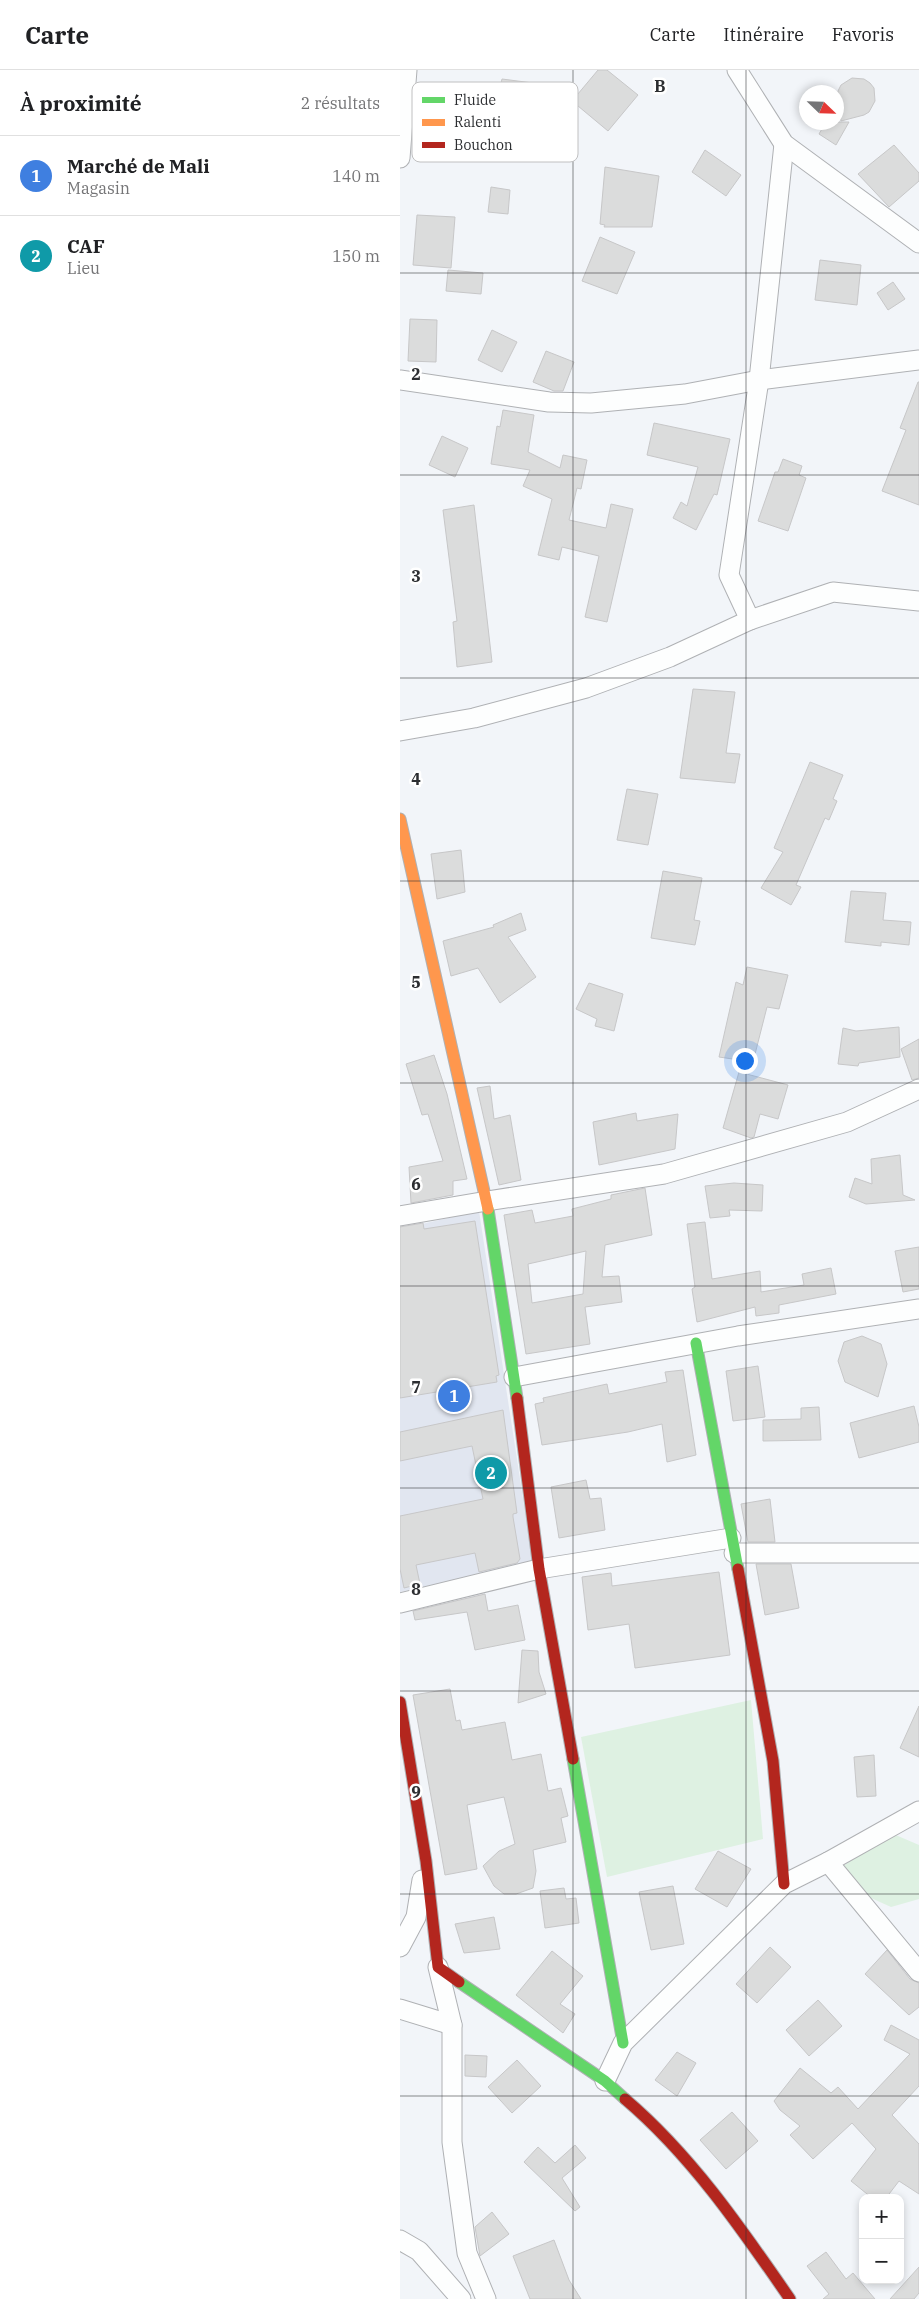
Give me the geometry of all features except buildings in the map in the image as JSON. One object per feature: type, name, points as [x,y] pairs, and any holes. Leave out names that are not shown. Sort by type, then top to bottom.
[{"type":"street","points":[[400,158],[408,70]]},
{"type":"street","points":[[737,70],[784,144],[919,243]]},
{"type":"street","points":[[750,620],[729,575],[759,380],[784,144]]},
{"type":"street","points":[[400,380],[549,402],[591,404],[684,394],[759,380],[919,360]]},
{"type":"street","points":[[400,731],[474,718],[586,688],[670,657],[750,620],[833,592],[919,601]]},
{"type":"street","points":[[400,819],[487,1201],[514,1377],[539,1569],[623,2043]]},
{"type":"street","points":[[400,1216],[664,1174],[847,1122],[919,1090]]},
{"type":"street","points":[[514,1377],[696,1343],[919,1309]]},
{"type":"street","points":[[696,1343],[773,1761],[784,1884]]},
{"type":"street","points":[[400,1603],[539,1569],[732,1545],[919,1553]]},
{"type":"street","points":[[400,1702],[426,1861],[438,1967],[452,2025],[452,2142],[467,2253],[486,2299]]},
{"type":"street","points":[[605,2081],[623,2043],[784,1884],[828,1862],[919,1811]]},
{"type":"street","points":[[400,1947],[416,1917],[426,1861]]},
{"type":"street","points":[[828,1862],[919,1972]]},
{"type":"street","points":[[438,1967],[605,2081],[647,2117],[728,2209],[790,2299]]},
{"type":"street","points":[[400,2009],[452,2025]]},
{"type":"street","points":[[400,2240],[419,2250],[462,2299]]},
{"type":"shaded area","points":[[479,1211],[533,1564],[400,1592],[400,1229]]},
{"type":"green space","points":[[751,1700],[763,1839],[607,1877],[581,1737]]},
{"type":"green space","points":[[891,1833],[919,1845],[919,1899],[891,1907],[851,1889],[842,1867]]},
{"type":"traffic: fast","points":[[488,1209],[517,1398]]},
{"type":"traffic: fast","points":[[696,1343],[738,1569]]},
{"type":"traffic: fast","points":[[573,1759],[623,2043]]},
{"type":"traffic: fast","points":[[459,1982],[605,2081],[625,2099]]},
{"type":"traffic: slow","points":[[400,819],[488,1209]]},
{"type":"traffic: jam","points":[[517,1398],[539,1569],[573,1759]]},
{"type":"traffic: jam","points":[[738,1569],[773,1761],[784,1884]]},
{"type":"traffic: jam","points":[[400,1702],[426,1861],[438,1967],[459,1982]]},
{"type":"traffic: jam","points":[[625,2099],[672,2144],[714,2193],[790,2299]]},
{"type":"place","name":"Marché de Mali","points":[[454,1396]]},
{"type":"place","name":"CAF","points":[[491,1473]]}]
